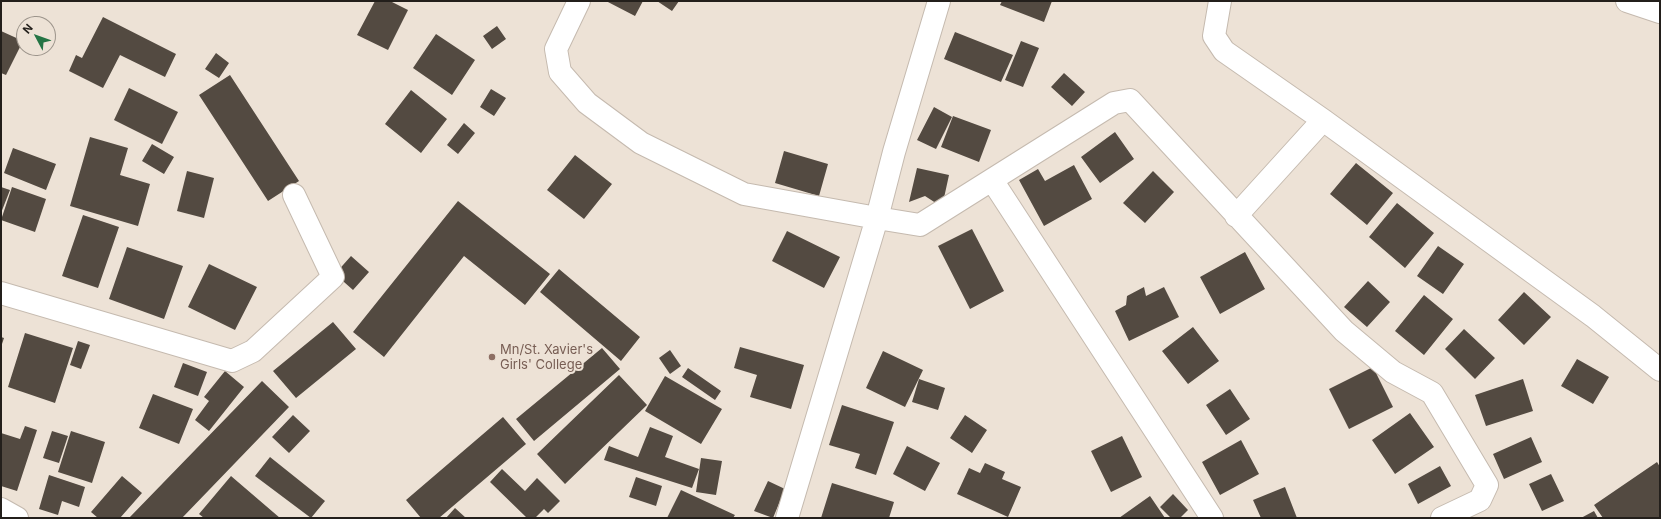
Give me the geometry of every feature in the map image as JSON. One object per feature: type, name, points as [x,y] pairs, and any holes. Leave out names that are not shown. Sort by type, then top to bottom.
[{"type":"street","points":[[579,1],[556,49],[560,72],[586,103],[640,143],[744,194],[877,218],[920,225],[1114,103],[1130,100],[1344,331],[1393,372],[1432,393],[1487,485],[1480,500],[1442,518]]},
{"type":"street","points":[[787,518],[877,218],[894,152],[939,1]]},
{"type":"street","points":[[1220,1],[1214,36],[1224,51],[1323,120],[1593,316],[1660,370]]},
{"type":"street","points":[[1627,1],[1660,12]]},
{"type":"street","points":[[1236,216],[1323,120]]},
{"type":"street","points":[[992,180],[1212,518]]},
{"type":"street","points":[[1,293],[232,361],[253,351],[333,277],[294,195]]},
{"type":"street","points":[[1,510],[17,518]]},
{"type":"building","points":[[375,1],[390,1],[408,10],[388,50],[357,35]]},
{"type":"building","points":[[606,1],[643,1],[635,16]]},
{"type":"building","points":[[657,1],[679,1],[672,11]]},
{"type":"building","points":[[1002,1],[1052,1],[1044,22],[1000,5]]},
{"type":"building","points":[[103,17],[176,54],[165,77],[120,55],[103,88],[69,71],[76,55],[82,58]]},
{"type":"building","points":[[497,26],[506,39],[492,49],[483,36]]},
{"type":"building","points":[[1,31],[16,38],[16,55],[6,75],[1,73]]},
{"type":"building","points":[[955,32],[1013,55],[1001,82],[944,59]]},
{"type":"building","points":[[436,34],[475,60],[452,95],[413,68]]},
{"type":"building","points":[[1021,41],[1039,48],[1023,87],[1005,80]]},
{"type":"building","points":[[216,53],[229,63],[219,78],[205,69]]},
{"type":"building","points":[[1064,73],[1085,92],[1072,106],[1051,87]]},
{"type":"building","points":[[230,75],[299,181],[268,201],[199,95]]},
{"type":"building","points":[[129,88],[178,112],[162,144],[114,120]]},
{"type":"building","points":[[491,89],[506,98],[494,116],[480,107]]},
{"type":"building","points":[[411,90],[447,119],[421,153],[385,124]]},
{"type":"building","points":[[934,107],[952,117],[936,149],[917,140]]},
{"type":"building","points":[[953,116],[991,130],[979,162],[941,147]]},
{"type":"building","points":[[464,123],[475,133],[458,154],[447,145]]},
{"type":"building","points":[[1115,132],[1134,159],[1100,183],[1081,157]]},
{"type":"building","points":[[90,137],[128,148],[120,175],[150,184],[138,226],[70,206]]},
{"type":"building","points":[[152,144],[174,157],[164,174],[142,161]]},
{"type":"building","points":[[13,148],[56,164],[46,190],[4,173]]},
{"type":"building","points":[[784,151],[828,164],[819,196],[775,183]]},
{"type":"building","points":[[575,155],[612,184],[584,219],[547,190]]},
{"type":"building","points":[[1356,163],[1393,193],[1367,225],[1330,194]]},
{"type":"building","points":[[1074,165],[1092,199],[1044,226],[1019,180],[1038,169],[1045,181]]},
{"type":"building","points":[[917,168],[949,175],[942,207],[925,196],[909,202]]},
{"type":"building","points":[[187,171],[214,178],[204,218],[177,211]]},
{"type":"building","points":[[1153,171],[1174,192],[1145,223],[1123,203]]},
{"type":"building","points":[[1,187],[10,190],[1,213]]},
{"type":"building","points":[[12,187],[46,199],[35,232],[1,220]]},
{"type":"building","points":[[458,201],[550,274],[525,305],[464,256],[384,357],[353,332]]},
{"type":"building","points":[[1397,203],[1434,233],[1405,268],[1369,237]]},
{"type":"building","points":[[83,215],[119,227],[98,288],[62,276]]},
{"type":"building","points":[[972,229],[1004,291],[970,309],[938,246]]},
{"type":"building","points":[[787,231],[840,257],[824,288],[772,261]]},
{"type":"building","points":[[1438,246],[1464,264],[1443,294],[1417,276]]},
{"type":"building","points":[[127,247],[183,266],[164,319],[109,299]]},
{"type":"building","points":[[1245,252],[1265,289],[1220,314],[1200,277]]},
{"type":"building","points":[[351,256],[369,272],[353,290],[335,274]]},
{"type":"building","points":[[209,264],[257,287],[235,330],[188,307]]},
{"type":"building","points":[[559,269],[640,337],[621,361],[540,292]]},
{"type":"building","points":[[1368,281],[1390,302],[1367,327],[1344,307]]},
{"type":"building","points":[[1144,287],[1146,296],[1164,287],[1179,317],[1129,341],[1115,311],[1126,305],[1127,296]]},
{"type":"building","points":[[1524,292],[1551,317],[1524,345],[1498,320]]},
{"type":"building","points":[[1424,295],[1453,319],[1424,355],[1395,331]]},
{"type":"building","points":[[333,322],[356,349],[296,398],[273,371]]},
{"type":"building","points":[[1193,327],[1219,361],[1188,384],[1162,351]]},
{"type":"building","points":[[1464,329],[1495,358],[1475,379],[1445,349]]},
{"type":"building","points":[[25,333],[73,348],[55,403],[8,387]]},
{"type":"building","points":[[1,337],[4,338],[1,347]]},
{"type":"building","points":[[78,341],[90,345],[81,369],[70,365]]},
{"type":"building","points":[[740,347],[804,365],[791,409],[750,397],[757,375],[734,368]]},
{"type":"building","points":[[602,348],[620,369],[534,441],[516,419]]},
{"type":"building","points":[[670,350],[681,366],[670,374],[659,358]]},
{"type":"building","points":[[883,351],[923,370],[905,407],[866,388]]},
{"type":"building","points":[[1577,359],[1609,377],[1593,404],[1561,386]]},
{"type":"building","points":[[183,363],[207,372],[198,396],[174,387]]},
{"type":"building","points":[[1373,367],[1393,407],[1349,429],[1329,389]]},
{"type":"building","points":[[688,368],[721,391],[715,400],[682,377]]},
{"type":"building","points":[[225,371],[244,387],[209,431],[195,420],[209,401],[204,397]]},
{"type":"building","points":[[619,375],[647,405],[565,484],[537,454]]},
{"type":"building","points":[[665,376],[722,409],[701,444],[645,411]]},
{"type":"building","points":[[919,379],[945,388],[938,410],[912,402]]},
{"type":"building","points":[[1523,379],[1533,411],[1486,426],[1475,395]]},
{"type":"building","points":[[262,381],[289,407],[182,518],[129,518]]},
{"type":"building","points":[[1230,389],[1250,419],[1226,435],[1206,405]]},
{"type":"building","points":[[153,394],[193,409],[179,444],[139,428]]},
{"type":"building","points":[[842,405],[894,422],[876,475],[855,468],[860,454],[829,445]]},
{"type":"building","points":[[1410,413],[1434,447],[1395,474],[1372,440]]},
{"type":"building","points":[[293,415],[310,431],[289,453],[272,437]]},
{"type":"building","points":[[965,415],[987,430],[972,453],[950,438]]},
{"type":"building","points":[[503,417],[526,444],[439,518],[421,518],[406,500]]},
{"type":"building","points":[[25,426],[37,430],[17,491],[1,486],[1,433],[20,439]]},
{"type":"building","points":[[650,427],[673,436],[665,457],[699,469],[692,488],[604,460],[609,446],[638,457]]},
{"type":"building","points":[[52,431],[68,436],[59,463],[43,458]]},
{"type":"building","points":[[71,431],[105,442],[92,483],[58,472]]},
{"type":"building","points":[[1122,436],[1142,477],[1111,492],[1091,451]]},
{"type":"building","points":[[1531,437],[1542,462],[1504,479],[1493,454]]},
{"type":"building","points":[[1241,440],[1259,474],[1220,495],[1202,462]]},
{"type":"building","points":[[907,446],[940,463],[925,491],[893,474]]},
{"type":"building","points":[[270,457],[325,501],[311,518],[255,476]]},
{"type":"building","points":[[701,458],[722,461],[716,495],[696,492]]},
{"type":"building","points":[[1657,462],[1660,467],[1660,518],[1603,518],[1594,505]]},
{"type":"building","points":[[985,463],[1005,472],[1002,479],[1021,487],[1008,517],[957,494],[969,468],[980,473]]},
{"type":"building","points":[[1440,466],[1451,486],[1418,504],[1408,484]]},
{"type":"building","points":[[502,469],[525,491],[537,478],[560,501],[548,513],[544,509],[535,518],[527,518],[490,482]]},
{"type":"building","points":[[1551,474],[1564,501],[1542,511],[1529,484]]},
{"type":"building","points":[[49,475],[85,487],[79,507],[62,501],[58,515],[39,509]]},
{"type":"building","points":[[122,476],[142,493],[120,518],[98,518],[91,512]]},
{"type":"building","points":[[231,476],[280,518],[204,518],[199,514]]},
{"type":"building","points":[[636,477],[662,486],[656,506],[629,497]]},
{"type":"building","points":[[768,481],[785,489],[773,518],[754,511]]},
{"type":"building","points":[[832,483],[894,502],[889,518],[821,518]]},
{"type":"building","points":[[1285,487],[1297,518],[1261,518],[1253,500]]},
{"type":"building","points":[[681,490],[735,515],[733,518],[667,518]]},
{"type":"building","points":[[1173,494],[1188,510],[1180,518],[1171,518],[1160,507]]},
{"type":"building","points":[[1150,496],[1165,518],[1119,518]]},
{"type":"building","points":[[455,508],[466,518],[446,518]]},
{"type":"building","points":[[1594,511],[1598,518],[1581,518]]},
{"type":"place","name":"Mn/St. Xavier's Girls' College","points":[[492,357]]}]
